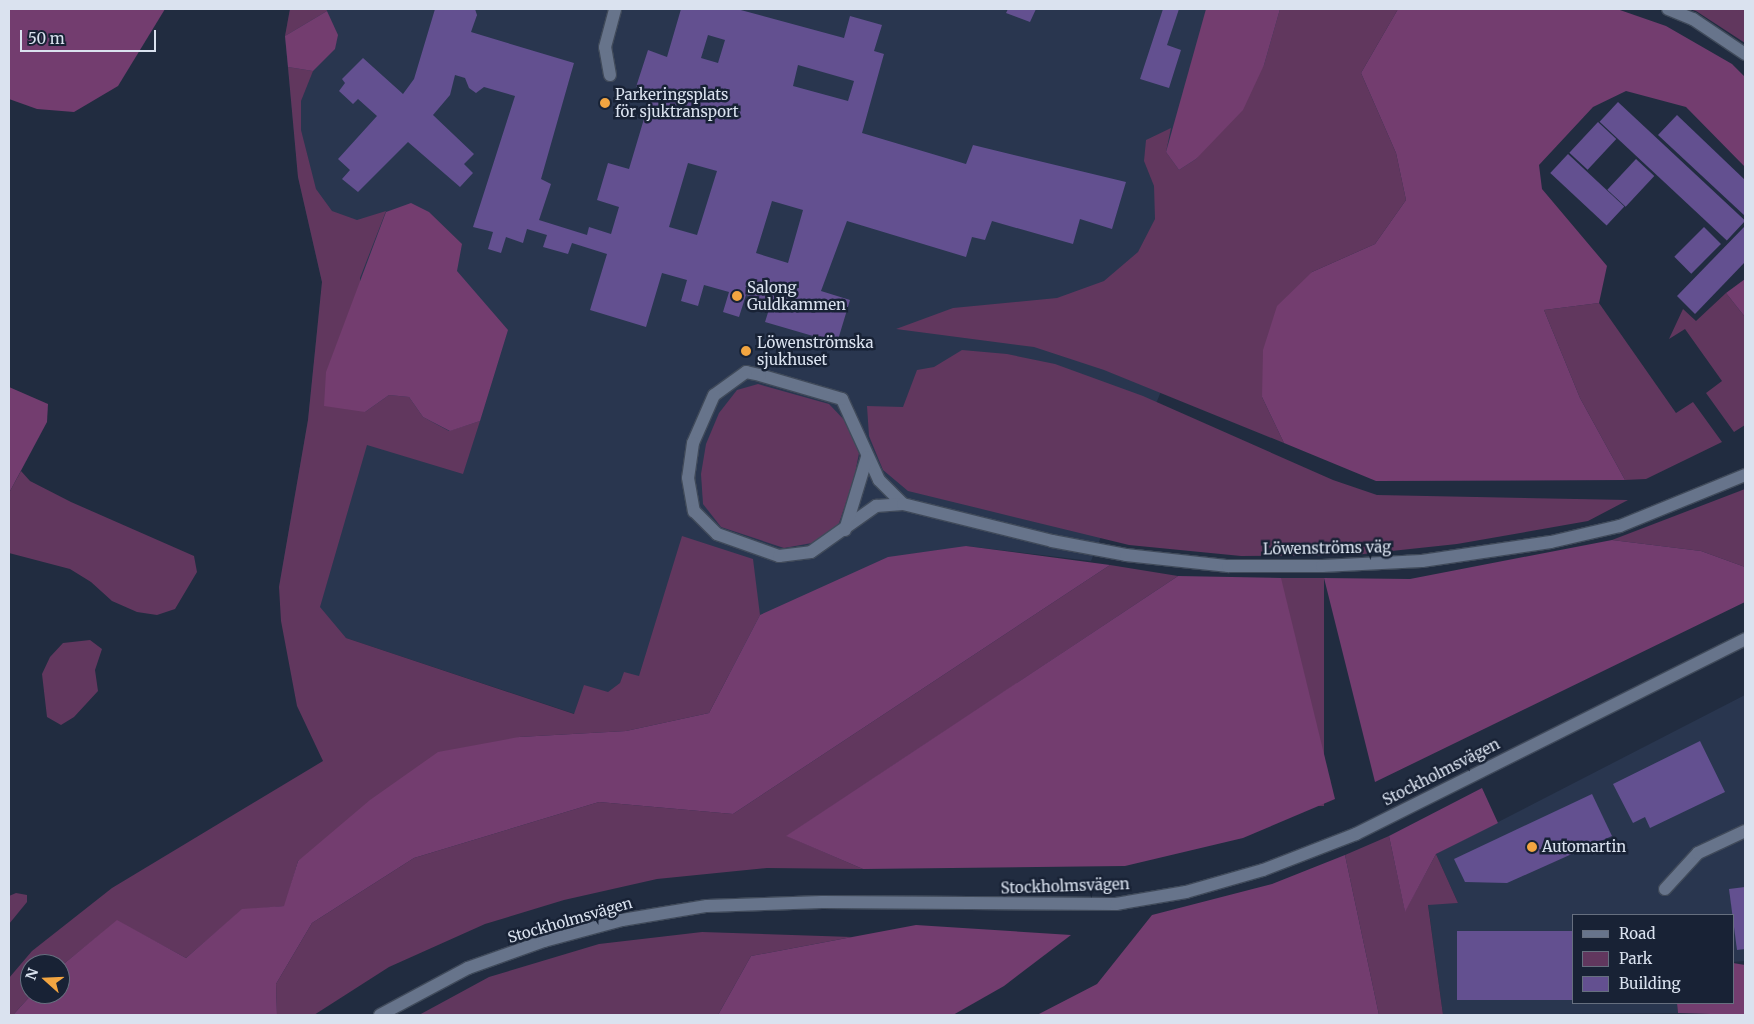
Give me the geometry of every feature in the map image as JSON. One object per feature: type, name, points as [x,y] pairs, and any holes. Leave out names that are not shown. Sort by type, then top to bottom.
[{"type":"street","points":[[610,75],[605,47],[615,9]]},
{"type":"street","points":[[1668,9],[1693,19],[1745,54]]},
{"type":"street","name":"Löwenströms väg","points":[[903,504],[879,480],[842,399],[746,372],[714,395],[693,443],[688,478],[694,511],[717,534],[779,556],[810,552],[845,530],[876,506],[903,504],[1052,541],[1126,555],[1228,566],[1322,566],[1422,561],[1551,542],[1620,526],[1745,475]]},
{"type":"street","points":[[845,530],[867,457]]},
{"type":"street","name":"Stockholmsvägen","points":[[380,1015],[468,968],[544,941],[622,920],[707,906],[822,902],[1116,904],[1186,892],[1263,870],[1356,834],[1745,638]]},
{"type":"street","points":[[1665,890],[1698,853],[1745,831]]},
{"type":"shaded area","points":[[9,9],[165,9],[118,86],[74,112],[37,109],[9,99]]},
{"type":"shaded area","name":"Löwenströmska sjukhuset","points":[[290,9],[1319,9],[1091,561],[966,546],[626,731],[346,638],[279,587],[308,420],[322,282],[298,177],[285,36]]},
{"type":"shaded area","points":[[1206,9],[1280,9],[1264,65],[1243,110],[1196,159],[1179,170],[1166,152]]},
{"type":"shaded area","points":[[1398,9],[1617,9],[1666,26],[1732,64],[1745,77],[1745,167],[1686,107],[1626,91],[1593,107],[1539,165],[1542,189],[1607,266],[1599,303],[1544,310],[1580,398],[1625,480],[1376,481],[1284,443],[1262,397],[1263,350],[1277,306],[1312,272],[1375,244],[1406,200],[1396,153],[1361,73]]},
{"type":"shaded area","points":[[327,11],[338,35],[335,49],[313,71],[288,67],[285,36]]},
{"type":"shaded area","points":[[411,203],[429,212],[462,244],[457,271],[508,330],[480,421],[450,431],[423,417],[409,397],[389,395],[365,412],[324,406],[326,372],[386,212]]},
{"type":"shaded area","points":[[1745,279],[1745,317],[1726,293]]},
{"type":"shaded area","points":[[9,387],[48,404],[47,422],[9,493]]},
{"type":"shaded area","points":[[1612,540],[1701,551],[1745,567],[1745,602],[1375,782],[1324,578],[1410,579]]},
{"type":"shaded area","points":[[966,546],[1110,565],[733,814],[599,802],[414,858],[312,923],[276,984],[277,1015],[13,1015],[23,1004],[70,1004],[70,959],[117,920],[186,958],[242,909],[284,906],[298,861],[370,800],[438,752],[519,737],[626,731],[709,713],[760,615],[888,557]]},
{"type":"shaded area","points":[[1178,576],[1281,578],[1335,799],[1243,838],[1125,866],[863,869],[786,836]]},
{"type":"shaded area","points":[[1745,695],[1745,961],[1734,962],[1734,914],[1572,914],[1572,1004],[1677,1004],[1678,1013],[1443,1015],[1428,904],[1458,903],[1436,854]]},
{"type":"shaded area","points":[[1482,788],[1498,823],[1436,854],[1405,912],[1389,836]]},
{"type":"shaded area","points":[[1345,855],[1379,1015],[1037,1015],[1097,984],[1152,915],[1272,884]]},
{"type":"shaded area","points":[[916,925],[1071,935],[1004,986],[953,1015],[718,1015],[751,956]]},
{"type":"shaded area","points":[[1734,963],[1745,965],[1745,1015],[1678,1013],[1677,1004],[1734,1004]]},
{"type":"green space","points":[[290,9],[326,9],[327,11],[285,36]]},
{"type":"green space","points":[[1280,9],[1398,9],[1361,73],[1396,153],[1406,200],[1375,244],[1312,272],[1262,397],[1284,443],[1104,370],[1034,347],[896,329],[953,308],[1057,298],[1104,281],[1138,252],[1155,219],[1154,186],[1144,161],[1146,140],[1171,128],[1166,152],[1179,170],[1196,159],[1264,65]]},
{"type":"green space","points":[[1689,9],[1745,9],[1745,43],[1696,11]]},
{"type":"green space","points":[[288,67],[313,71],[301,101],[301,130],[316,189],[332,211],[357,220],[386,211],[360,278],[365,412],[389,395],[409,397],[423,417],[449,431],[480,421],[463,474],[367,445],[320,607],[346,638],[574,714],[584,685],[608,692],[620,683],[624,672],[639,676],[682,536],[753,559],[760,615],[709,713],[626,731],[519,737],[298,861],[285,906],[242,910],[186,958],[117,921],[70,959],[70,954],[29,954],[112,888],[323,761],[297,706],[281,621],[279,587],[308,420],[322,282],[298,177]]},
{"type":"green space","points":[[1726,293],[1745,317],[1745,425],[1734,432],[1706,393],[1722,381],[1685,329],[1669,339],[1683,309],[1696,321]]},
{"type":"green space","points":[[1599,303],[1676,413],[1693,402],[1722,442],[1646,479],[1625,480],[1580,398],[1544,310]]},
{"type":"green space","points":[[962,350],[1007,354],[1055,364],[1143,396],[1333,480],[1377,495],[1628,500],[1588,521],[1457,544],[1354,555],[1241,556],[1129,545],[908,491],[883,470],[869,436],[867,406],[903,407],[917,370],[934,367]]},
{"type":"green space","points":[[758,384],[829,404],[848,424],[859,453],[854,479],[838,526],[812,543],[784,548],[721,527],[703,504],[701,474],[706,444],[719,413],[737,390]]},
{"type":"green space","points":[[21,471],[30,481],[71,502],[194,556],[197,572],[175,609],[157,615],[137,612],[112,601],[91,582],[70,569],[9,553],[9,493]]},
{"type":"green space","points":[[1745,489],[1745,567],[1701,551],[1612,540]]},
{"type":"green space","points":[[1110,565],[1178,576],[787,836],[863,869],[767,868],[657,879],[564,900],[485,924],[389,967],[314,1015],[277,1015],[276,984],[312,923],[414,858],[599,802],[733,814]]},
{"type":"green space","points":[[1281,578],[1324,578],[1324,806],[1281,806]]},
{"type":"green space","points":[[90,640],[102,649],[95,670],[98,691],[74,717],[61,725],[47,717],[42,674],[50,657],[63,643]]},
{"type":"green space","points":[[1389,836],[1405,911],[1436,854],[1458,903],[1428,905],[1443,1015],[1379,1015],[1345,855]]},
{"type":"green space","points":[[16,893],[27,895],[27,902],[9,924],[9,896]]},
{"type":"green space","points":[[702,932],[852,937],[751,956],[718,1015],[419,1015],[489,977],[599,944]]},
{"type":"green space","points":[[20,965],[20,1004],[23,1004],[13,1015],[9,1015],[9,978]]},
{"type":"building","points":[[435,9],[475,9],[477,15],[471,32],[574,63],[541,179],[551,184],[539,220],[587,235],[589,227],[611,234],[619,207],[597,200],[608,163],[629,169],[652,92],[636,87],[648,50],[667,57],[681,9],[737,9],[844,38],[850,16],[882,25],[874,51],[884,54],[862,133],[966,164],[973,145],[1126,182],[1112,229],[1080,219],[1073,244],[992,221],[985,240],[972,237],[966,257],[847,221],[821,291],[850,300],[837,343],[765,322],[771,303],[746,295],[739,317],[723,312],[729,292],[704,285],[698,306],[681,301],[687,280],[662,273],[646,327],[590,310],[607,254],[572,243],[568,254],[543,247],[547,235],[527,229],[523,243],[506,237],[501,253],[488,249],[493,232],[473,227],[515,96],[484,87],[476,93],[469,88],[465,78],[455,75],[450,95],[433,115],[474,154],[464,164],[473,173],[460,187],[408,142],[358,192],[342,179],[350,170],[338,159],[377,116],[358,99],[353,104],[339,91],[345,83],[342,79],[363,58],[403,94],[414,79]],"holes":[[[708,35],[725,40],[718,63],[701,58]],[[798,65],[854,81],[848,101],[793,86]],[[688,163],[717,171],[697,235],[669,227]],[[772,201],[803,210],[788,263],[756,253]]]},
{"type":"building","points":[[1008,9],[1036,9],[1030,22],[1006,13]]},
{"type":"building","points":[[1163,9],[1179,9],[1167,45],[1181,50],[1169,88],[1140,79]]},
{"type":"building","points":[[1618,102],[1745,220],[1727,240],[1600,122]]},
{"type":"building","points":[[1677,115],[1745,180],[1745,216],[1658,135]]},
{"type":"building","points":[[1598,122],[1616,139],[1588,170],[1569,153]]},
{"type":"building","points":[[1568,154],[1624,207],[1607,226],[1550,173]]},
{"type":"building","points":[[1636,159],[1654,176],[1626,207],[1607,190]]},
{"type":"building","points":[[1745,226],[1745,262],[1695,314],[1677,296]]},
{"type":"building","points":[[1704,227],[1721,244],[1691,274],[1674,257]]},
{"type":"building","points":[[1700,741],[1725,792],[1650,828],[1645,817],[1633,823],[1613,784]]},
{"type":"building","name":"Automartin","points":[[1592,794],[1612,836],[1507,883],[1465,882],[1454,859]]},
{"type":"building","points":[[1745,887],[1745,949],[1737,950],[1734,914],[1732,914],[1729,889]]},
{"type":"building","points":[[1457,931],[1572,931],[1572,1000],[1457,1000]]},
{"type":"place","name":"Parkeringsplats för sjuktransport","points":[[605,103]]},
{"type":"place","name":"Salong Guldkammen","points":[[737,296]]},
{"type":"place","name":"Löwenströmska sjukhuset","points":[[746,351]]},
{"type":"place","name":"Automartin","points":[[1532,847]]}]
